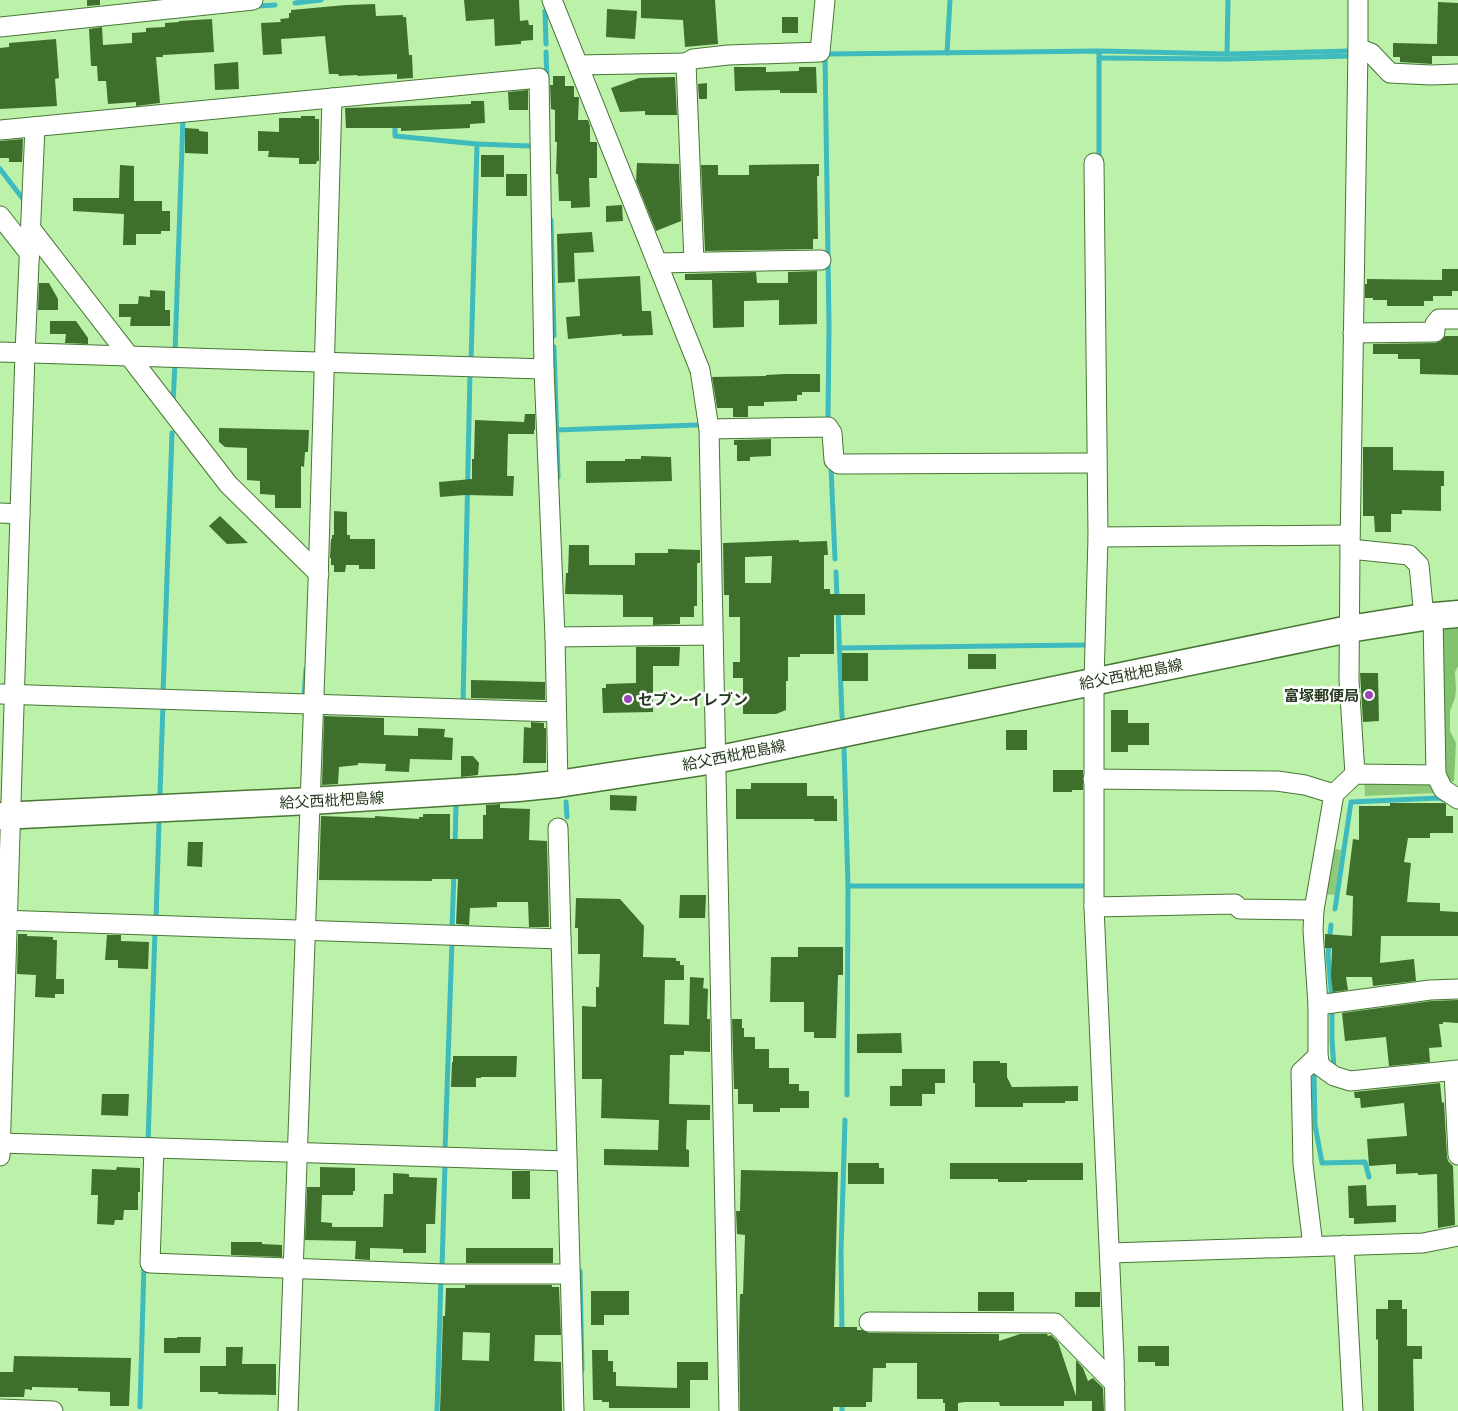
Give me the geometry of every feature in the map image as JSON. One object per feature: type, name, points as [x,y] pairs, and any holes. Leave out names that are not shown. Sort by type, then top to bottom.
[{"type":"main road","name":"給父西枇杷島線","points":[[5,816],[310,801],[558,784],[715,760],[1349,629],[1439,616]]},
{"type":"street","points":[[0,27],[117,7],[253,0]]},
{"type":"street","points":[[552,0],[700,370],[709,429],[729,1411]]},
{"type":"street","points":[[578,66],[686,63],[693,59],[728,55],[820,52],[825,0]]},
{"type":"street","points":[[1355,774],[1349,680],[1349,629],[1358,0]]},
{"type":"street","points":[[1358,48],[1371,53],[1390,73],[1458,74]]},
{"type":"street","points":[[686,63],[694,262]]},
{"type":"street","points":[[0,130],[539,78],[544,369],[555,637],[558,784]]},
{"type":"street","points":[[288,1411],[319,574],[323,363],[332,98]]},
{"type":"street","points":[[0,1156],[9,577],[20,514],[35,127]]},
{"type":"street","points":[[1094,163],[1098,537],[1094,681],[1094,907],[1110,1253],[1115,1411]]},
{"type":"street","points":[[0,216],[30,254]]},
{"type":"street","points":[[31,229],[228,484],[319,574]]},
{"type":"street","points":[[657,263],[821,260]]},
{"type":"street","points":[[1354,333],[1435,332],[1435,324],[1439,319],[1458,319]]},
{"type":"street","points":[[0,352],[544,369]]},
{"type":"street","points":[[709,429],[828,427],[832,433],[834,460],[839,464],[1097,463]]},
{"type":"street","points":[[0,514],[20,514]]},
{"type":"street","points":[[1098,537],[1350,542],[1409,555],[1419,565],[1439,616],[1436,774],[1443,790],[1458,799]]},
{"type":"street","points":[[555,637],[713,635]]},
{"type":"street","points":[[7,694],[556,712]]},
{"type":"street","points":[[1436,774],[1355,774],[1334,794],[1314,910],[1313,930],[1318,1005],[1318,1056],[1320,1066],[1334,1076],[1350,1081],[1456,1071],[1458,1155]]},
{"type":"street","points":[[1093,780],[1277,781],[1305,785],[1334,794]]},
{"type":"street","points":[[558,828],[574,1411]]},
{"type":"street","points":[[1094,907],[1235,904],[1240,909],[1314,910]]},
{"type":"street","points":[[4,920],[560,939]]},
{"type":"street","points":[[1318,1005],[1430,990],[1458,989]]},
{"type":"street","points":[[1313,1246],[1303,1164],[1300,1072],[1318,1056]]},
{"type":"street","points":[[0,1143],[567,1161]]},
{"type":"street","points":[[154,1148],[150,1262],[445,1274],[570,1274]]},
{"type":"street","points":[[1110,1253],[1423,1243],[1458,1236]]},
{"type":"street","points":[[1344,1245],[1353,1411]]},
{"type":"street","points":[[869,1322],[1055,1323],[1114,1384]]},
{"type":"street","points":[[0,1409],[53,1411]]},
{"type":"green space","points":[[1458,628],[1458,666],[1455,672],[1456,690],[1450,711],[1450,731],[1456,743],[1454,781],[1446,783],[1437,630]]},
{"type":"green space","points":[[1364,778],[1428,779],[1437,793],[1365,796]]},
{"type":"green space","points":[[1331,848],[1341,850],[1335,895],[1324,894]]},
{"type":"building","points":[[87,0],[100,0],[100,5],[87,6]]},
{"type":"building","points":[[464,0],[519,0],[520,21],[528,20],[529,25],[533,25],[533,40],[521,41],[521,44],[495,46],[494,19],[466,21]]},
{"type":"building","points":[[641,0],[715,0],[718,44],[685,47],[683,20],[641,18]]},
{"type":"building","points":[[1438,2],[1458,3],[1458,56],[1432,56],[1432,64],[1400,62],[1400,57],[1393,57],[1393,43],[1437,44]]},
{"type":"building","points":[[375,4],[376,16],[403,15],[403,17],[406,17],[409,55],[412,55],[413,78],[397,79],[397,74],[339,76],[338,74],[329,74],[325,36],[281,39],[282,54],[263,55],[261,23],[281,22],[280,19],[289,18],[291,10]]},
{"type":"building","points":[[607,9],[637,11],[635,39],[606,37]]},
{"type":"building","points":[[782,17],[798,17],[798,33],[782,33]]},
{"type":"building","points":[[212,19],[214,52],[156,57],[160,103],[136,106],[136,102],[108,104],[106,81],[98,81],[97,66],[91,66],[89,29],[102,27],[103,45],[132,43],[132,33],[146,32],[146,28],[165,27],[165,23],[179,21]]},
{"type":"building","points":[[56,39],[59,78],[55,79],[57,106],[0,109],[0,48],[9,47],[9,43]]},
{"type":"building","points":[[238,62],[239,89],[215,90],[214,64]]},
{"type":"building","points":[[734,67],[766,67],[766,72],[799,71],[799,67],[816,67],[817,93],[780,93],[780,90],[735,91]]},
{"type":"building","points":[[553,76],[565,76],[565,86],[574,86],[574,97],[579,97],[578,120],[588,120],[590,142],[597,142],[597,178],[589,178],[590,207],[571,208],[571,201],[559,201],[558,174],[556,174],[555,110],[551,109],[550,85],[553,85]]},
{"type":"building","points":[[675,77],[677,115],[645,115],[645,111],[620,112],[611,88],[639,78]]},
{"type":"building","points":[[707,83],[707,99],[699,99],[698,84]]},
{"type":"building","points":[[528,90],[528,110],[509,110],[508,92]]},
{"type":"building","points":[[471,101],[484,101],[485,123],[470,124],[470,128],[401,131],[401,128],[346,128],[345,108],[471,104]]},
{"type":"building","points":[[301,116],[315,116],[315,119],[319,119],[319,161],[316,164],[299,164],[299,158],[268,157],[269,151],[258,151],[258,131],[279,132],[279,118],[301,118]]},
{"type":"building","points":[[185,128],[208,132],[208,154],[185,153]]},
{"type":"building","points":[[23,139],[22,162],[9,162],[9,158],[0,158],[0,141]]},
{"type":"building","points":[[481,155],[504,155],[504,177],[481,177]]},
{"type":"building","points":[[637,163],[679,164],[681,221],[656,231],[636,181]]},
{"type":"building","points":[[819,164],[819,176],[817,176],[818,239],[813,239],[813,249],[705,251],[701,165],[718,165],[718,175],[749,175],[749,165]]},
{"type":"building","points":[[120,165],[134,166],[134,201],[162,201],[162,211],[170,211],[170,231],[161,231],[161,234],[136,234],[136,245],[123,245],[124,214],[73,211],[73,198],[119,198]]},
{"type":"building","points":[[506,174],[527,174],[527,196],[506,196]]},
{"type":"building","points":[[622,205],[623,221],[606,222],[606,206]]},
{"type":"building","points":[[592,232],[594,252],[574,253],[575,282],[558,283],[557,234]]},
{"type":"building","points":[[1442,269],[1458,269],[1458,291],[1452,291],[1452,296],[1433,296],[1433,301],[1424,301],[1424,306],[1387,306],[1387,300],[1365,298],[1367,279],[1442,280]]},
{"type":"building","points":[[817,271],[817,324],[779,325],[779,300],[744,301],[744,327],[713,328],[712,280],[685,280],[685,274],[756,272],[757,283],[788,283],[788,272]]},
{"type":"building","points":[[640,276],[642,311],[651,311],[653,335],[622,336],[622,334],[568,339],[566,317],[580,316],[578,279]]},
{"type":"building","points":[[39,283],[49,283],[58,299],[58,310],[38,310]]},
{"type":"building","points":[[150,290],[165,291],[165,310],[170,310],[170,326],[130,326],[131,317],[119,317],[119,304],[138,304],[139,296],[150,297]]},
{"type":"building","points":[[50,321],[76,321],[88,338],[88,344],[65,343],[66,334],[50,334]]},
{"type":"building","points":[[1445,336],[1458,336],[1458,375],[1420,374],[1420,359],[1398,359],[1398,354],[1373,354],[1373,344],[1435,343],[1441,341]]},
{"type":"building","points":[[820,374],[820,392],[802,392],[802,395],[797,395],[797,401],[764,402],[764,406],[748,406],[748,417],[733,417],[733,408],[717,408],[712,377]]},
{"type":"building","points":[[525,414],[535,414],[534,434],[508,434],[507,476],[514,476],[513,496],[465,495],[440,497],[439,482],[472,479],[475,420],[524,422]]},
{"type":"building","points":[[219,428],[309,430],[308,452],[305,452],[304,467],[301,466],[301,508],[275,508],[275,495],[260,494],[260,481],[247,480],[247,448],[225,447],[219,442]]},
{"type":"building","points":[[771,439],[771,456],[750,457],[750,461],[737,461],[737,445],[734,445],[734,440]]},
{"type":"building","points":[[1363,447],[1393,447],[1393,470],[1444,471],[1444,486],[1441,486],[1441,511],[1402,510],[1402,514],[1391,514],[1391,532],[1375,532],[1374,516],[1363,516]]},
{"type":"building","points":[[641,456],[671,457],[672,481],[586,483],[586,461],[625,461],[625,459],[641,459]]},
{"type":"building","points":[[334,511],[347,512],[347,535],[350,535],[350,539],[375,539],[375,569],[359,569],[359,565],[346,565],[345,572],[334,572],[334,565],[331,565],[330,558],[331,539],[332,535],[334,535]]},
{"type":"building","points":[[220,516],[248,543],[227,544],[209,526]]},
{"type":"building","points":[[799,540],[799,542],[827,541],[828,555],[824,555],[824,589],[830,589],[830,594],[865,594],[865,615],[834,615],[834,654],[800,654],[800,657],[788,657],[786,710],[776,714],[743,714],[743,678],[733,678],[733,662],[740,662],[740,617],[729,617],[729,595],[724,595],[723,543]],"holes":[[[772,556],[771,583],[745,583],[745,557]]]},
{"type":"building","points":[[569,545],[589,545],[589,565],[635,565],[635,553],[668,553],[668,549],[700,550],[700,563],[697,563],[697,606],[694,606],[694,617],[680,617],[680,624],[653,625],[653,617],[623,617],[623,595],[565,594]]},
{"type":"building","points":[[636,647],[680,647],[679,666],[653,666],[653,712],[603,713],[602,688],[606,688],[606,684],[636,683]]},
{"type":"building","points":[[842,653],[868,653],[868,681],[842,681]]},
{"type":"building","points":[[968,654],[996,654],[996,669],[968,669]]},
{"type":"building","points":[[1360,673],[1378,673],[1379,721],[1363,722]]},
{"type":"building","points":[[471,680],[545,682],[545,700],[471,698]]},
{"type":"building","points":[[1111,710],[1128,710],[1128,723],[1149,723],[1149,745],[1128,745],[1128,752],[1111,752]]},
{"type":"building","points":[[324,716],[384,718],[384,735],[418,736],[418,728],[445,729],[444,737],[453,738],[452,760],[410,759],[409,772],[385,771],[386,764],[358,763],[358,765],[339,767],[338,784],[322,785]]},
{"type":"building","points":[[531,722],[544,723],[544,728],[546,728],[546,763],[523,763],[524,727],[531,728]]},
{"type":"building","points":[[1006,730],[1027,730],[1027,750],[1006,750]]},
{"type":"building","points":[[461,756],[473,756],[479,763],[478,775],[461,777]]},
{"type":"building","points":[[1053,770],[1083,770],[1083,790],[1053,792]]},
{"type":"building","points":[[751,783],[807,783],[807,796],[834,796],[834,799],[837,799],[837,821],[814,821],[814,819],[736,819],[736,789],[751,789]]},
{"type":"building","points":[[610,795],[637,796],[636,811],[610,810]]},
{"type":"building","points":[[1390,803],[1444,803],[1446,804],[1446,816],[1453,816],[1453,833],[1430,833],[1430,838],[1408,838],[1404,862],[1411,863],[1407,902],[1440,903],[1440,911],[1458,912],[1458,936],[1381,936],[1380,963],[1414,959],[1416,981],[1373,986],[1372,977],[1346,977],[1348,990],[1333,992],[1331,977],[1332,948],[1325,948],[1325,934],[1352,936],[1353,896],[1346,895],[1353,839],[1359,840],[1359,806],[1390,806]]},
{"type":"building","points":[[500,804],[500,808],[530,809],[529,840],[547,841],[549,927],[529,927],[528,902],[497,902],[497,907],[470,908],[469,925],[456,924],[458,879],[432,879],[432,881],[319,880],[321,816],[375,818],[375,816],[419,819],[419,817],[423,817],[423,814],[450,814],[450,839],[483,839],[483,815],[486,815],[486,805]]},
{"type":"building","points":[[188,842],[203,842],[202,867],[187,866]]},
{"type":"building","points":[[680,895],[706,895],[705,918],[679,918]]},
{"type":"building","points":[[576,898],[620,899],[644,926],[643,957],[676,958],[676,961],[680,961],[680,965],[684,965],[684,980],[665,980],[664,1024],[689,1025],[690,977],[704,978],[703,988],[708,989],[707,1019],[710,1019],[710,1052],[684,1051],[684,1055],[670,1055],[669,1104],[710,1105],[710,1120],[687,1120],[686,1149],[689,1150],[689,1167],[604,1165],[604,1149],[658,1150],[659,1120],[601,1118],[602,1079],[582,1079],[582,1006],[596,1007],[596,987],[599,987],[600,954],[578,954],[578,928],[575,928]]},
{"type":"building","points":[[18,934],[53,937],[53,940],[57,940],[56,979],[64,979],[64,994],[55,994],[55,998],[35,997],[36,975],[17,974]]},
{"type":"building","points":[[107,935],[121,935],[121,941],[149,942],[148,969],[118,968],[118,960],[105,960]]},
{"type":"building","points":[[798,947],[843,947],[843,975],[838,975],[836,1038],[814,1038],[814,1032],[804,1032],[804,1002],[770,1002],[771,957],[798,957]]},
{"type":"building","points":[[1458,1000],[1458,1023],[1443,1022],[1443,1024],[1439,1024],[1442,1047],[1429,1048],[1430,1062],[1389,1066],[1386,1037],[1345,1041],[1342,1013],[1431,1001]]},
{"type":"building","points":[[732,1019],[742,1019],[744,1037],[755,1037],[755,1049],[769,1049],[769,1068],[789,1068],[789,1084],[799,1084],[799,1091],[809,1091],[809,1108],[780,1108],[780,1112],[753,1112],[753,1104],[738,1104],[738,1089],[734,1089]]},
{"type":"building","points":[[901,1033],[902,1053],[857,1053],[857,1034]]},
{"type":"building","points":[[453,1056],[517,1056],[516,1077],[481,1077],[476,1078],[476,1087],[451,1087]]},
{"type":"building","points":[[973,1061],[1000,1061],[1000,1063],[1007,1063],[1007,1077],[1012,1087],[1078,1086],[1078,1101],[1065,1101],[1065,1103],[1023,1103],[1023,1107],[975,1107]]},
{"type":"building","points":[[902,1069],[945,1069],[945,1083],[935,1083],[935,1094],[922,1094],[922,1106],[890,1106],[890,1086],[902,1086]]},
{"type":"building","points":[[1440,1083],[1442,1103],[1444,1102],[1447,1156],[1448,1161],[1453,1166],[1455,1225],[1438,1228],[1437,1174],[1396,1174],[1396,1164],[1369,1166],[1367,1139],[1407,1136],[1404,1103],[1361,1108],[1360,1098],[1355,1098],[1354,1092]]},
{"type":"building","points":[[102,1094],[129,1094],[128,1116],[101,1115]]},
{"type":"building","points":[[848,1163],[879,1163],[879,1168],[884,1168],[884,1184],[848,1184]]},
{"type":"building","points":[[950,1163],[1083,1163],[1083,1180],[998,1182],[998,1179],[950,1179]]},
{"type":"building","points":[[117,1167],[140,1168],[138,1210],[124,1210],[123,1220],[115,1220],[114,1225],[97,1224],[98,1195],[91,1195],[92,1169],[116,1170]]},
{"type":"building","points":[[320,1167],[355,1168],[355,1191],[353,1191],[353,1195],[322,1195],[321,1222],[332,1223],[332,1227],[383,1227],[384,1194],[393,1194],[393,1173],[409,1174],[409,1177],[437,1178],[435,1224],[426,1224],[426,1253],[403,1253],[403,1249],[370,1248],[370,1260],[355,1259],[356,1241],[305,1240],[307,1187],[320,1187]]},
{"type":"building","points":[[741,1170],[838,1172],[834,1327],[857,1327],[857,1330],[869,1333],[999,1334],[999,1341],[1020,1334],[1051,1335],[1058,1342],[1076,1396],[1076,1360],[1083,1368],[1088,1381],[1093,1378],[1103,1388],[1104,1411],[1092,1411],[1092,1401],[1064,1401],[1064,1406],[1000,1406],[999,1402],[965,1402],[958,1403],[958,1411],[945,1411],[943,1399],[917,1399],[917,1363],[886,1363],[886,1368],[873,1368],[872,1402],[866,1402],[866,1407],[833,1407],[833,1411],[740,1411],[740,1294],[743,1294],[745,1235],[737,1234],[736,1211],[740,1211]]},
{"type":"building","points":[[512,1171],[530,1171],[530,1199],[512,1199]]},
{"type":"building","points":[[1366,1185],[1367,1206],[1396,1205],[1396,1222],[1354,1224],[1354,1218],[1349,1218],[1348,1186]]},
{"type":"building","points":[[231,1242],[262,1242],[262,1244],[282,1245],[282,1257],[231,1255]]},
{"type":"building","points":[[466,1248],[553,1248],[553,1263],[466,1263]]},
{"type":"building","points":[[465,1285],[552,1285],[552,1287],[559,1287],[561,1335],[535,1335],[534,1361],[561,1362],[562,1411],[440,1411],[443,1316],[445,1316],[446,1288],[465,1288]],"holes":[[[463,1332],[490,1333],[489,1361],[462,1360]]]},
{"type":"building","points":[[591,1291],[629,1291],[629,1315],[604,1315],[604,1325],[591,1325]]},
{"type":"building","points":[[978,1292],[1014,1292],[1014,1311],[978,1311]]},
{"type":"building","points":[[1075,1292],[1100,1292],[1100,1307],[1075,1307]]},
{"type":"building","points":[[1388,1300],[1402,1300],[1402,1309],[1407,1309],[1407,1346],[1422,1346],[1422,1359],[1413,1359],[1414,1411],[1378,1411],[1376,1309],[1388,1309]]},
{"type":"building","points":[[201,1337],[200,1353],[164,1353],[164,1338]]},
{"type":"building","points":[[1138,1346],[1169,1346],[1169,1366],[1155,1366],[1155,1362],[1138,1362]]},
{"type":"building","points":[[226,1347],[243,1347],[242,1364],[276,1364],[276,1395],[200,1392],[200,1366],[226,1366]]},
{"type":"building","points":[[592,1350],[608,1350],[608,1361],[613,1361],[613,1372],[616,1372],[616,1386],[677,1388],[677,1362],[708,1362],[708,1380],[690,1380],[690,1408],[609,1408],[609,1402],[593,1400]]},
{"type":"building","points":[[14,1356],[131,1358],[129,1406],[110,1406],[110,1392],[78,1391],[78,1388],[32,1387],[32,1390],[25,1389],[24,1397],[0,1397],[0,1372],[13,1372]]},
{"type":"waterway","points":[[295,3],[321,0]]},
{"type":"waterway","points":[[947,53],[950,0]]},
{"type":"waterway","points":[[1227,54],[1228,0]]},
{"type":"waterway","points":[[259,6],[275,5]]},
{"type":"waterway","points":[[545,11],[546,44]]},
{"type":"waterway","points":[[825,420],[828,420],[829,325],[825,54],[1099,51],[1227,54],[1350,51]]},
{"type":"waterway","points":[[546,52],[547,79]]},
{"type":"waterway","points":[[1099,54],[1099,161]]},
{"type":"waterway","points":[[1099,58],[1227,59],[1352,56]]},
{"type":"waterway","points":[[175,352],[183,118]]},
{"type":"waterway","points":[[395,121],[395,136],[477,144],[471,361]]},
{"type":"waterway","points":[[477,144],[531,146]]},
{"type":"waterway","points":[[0,169],[23,199]]},
{"type":"waterway","points":[[551,220],[554,336]]},
{"type":"waterway","points":[[554,347],[558,477]]},
{"type":"waterway","points":[[173,404],[175,363]]},
{"type":"waterway","points":[[463,703],[470,373]]},
{"type":"waterway","points":[[556,430],[697,425]]},
{"type":"waterway","points":[[163,694],[172,433]]},
{"type":"waterway","points":[[831,468],[835,559]]},
{"type":"waterway","points":[[836,572],[837,599]]},
{"type":"waterway","points":[[838,610],[842,717]]},
{"type":"waterway","points":[[839,648],[1087,645]]},
{"type":"waterway","points":[[304,697],[306,669]]},
{"type":"waterway","points":[[160,794],[163,704]]},
{"type":"waterway","points":[[844,747],[848,886],[847,1095]]},
{"type":"waterway","points":[[1335,909],[1351,802],[1439,798],[1447,801]]},
{"type":"waterway","points":[[566,802],[567,817]]},
{"type":"waterway","points":[[455,844],[456,807]]},
{"type":"waterway","points":[[156,920],[159,823]]},
{"type":"waterway","points":[[452,928],[454,873]]},
{"type":"waterway","points":[[848,886],[1085,886]]},
{"type":"waterway","points":[[1331,925],[1328,955],[1332,999]]},
{"type":"waterway","points":[[148,1143],[155,931]]},
{"type":"waterway","points":[[445,1151],[452,941]]},
{"type":"waterway","points":[[1332,1008],[1334,1068]]},
{"type":"waterway","points":[[1317,1072],[1314,1072],[1315,1125],[1322,1163],[1365,1162],[1369,1177]]},
{"type":"waterway","points":[[842,1332],[841,1252],[845,1120]]},
{"type":"waterway","points":[[442,1268],[445,1164]]},
{"type":"waterway","points":[[140,1407],[144,1264]]},
{"type":"waterway","points":[[580,1271],[582,1370]]},
{"type":"waterway","points":[[437,1411],[441,1277]]},
{"type":"waterway","points":[[842,1401],[842,1411]]},
{"type":"place","name":"富塚郵便局","points":[[1369,695]]},
{"type":"place","name":"セブン-イレブン","points":[[628,699]]}]
